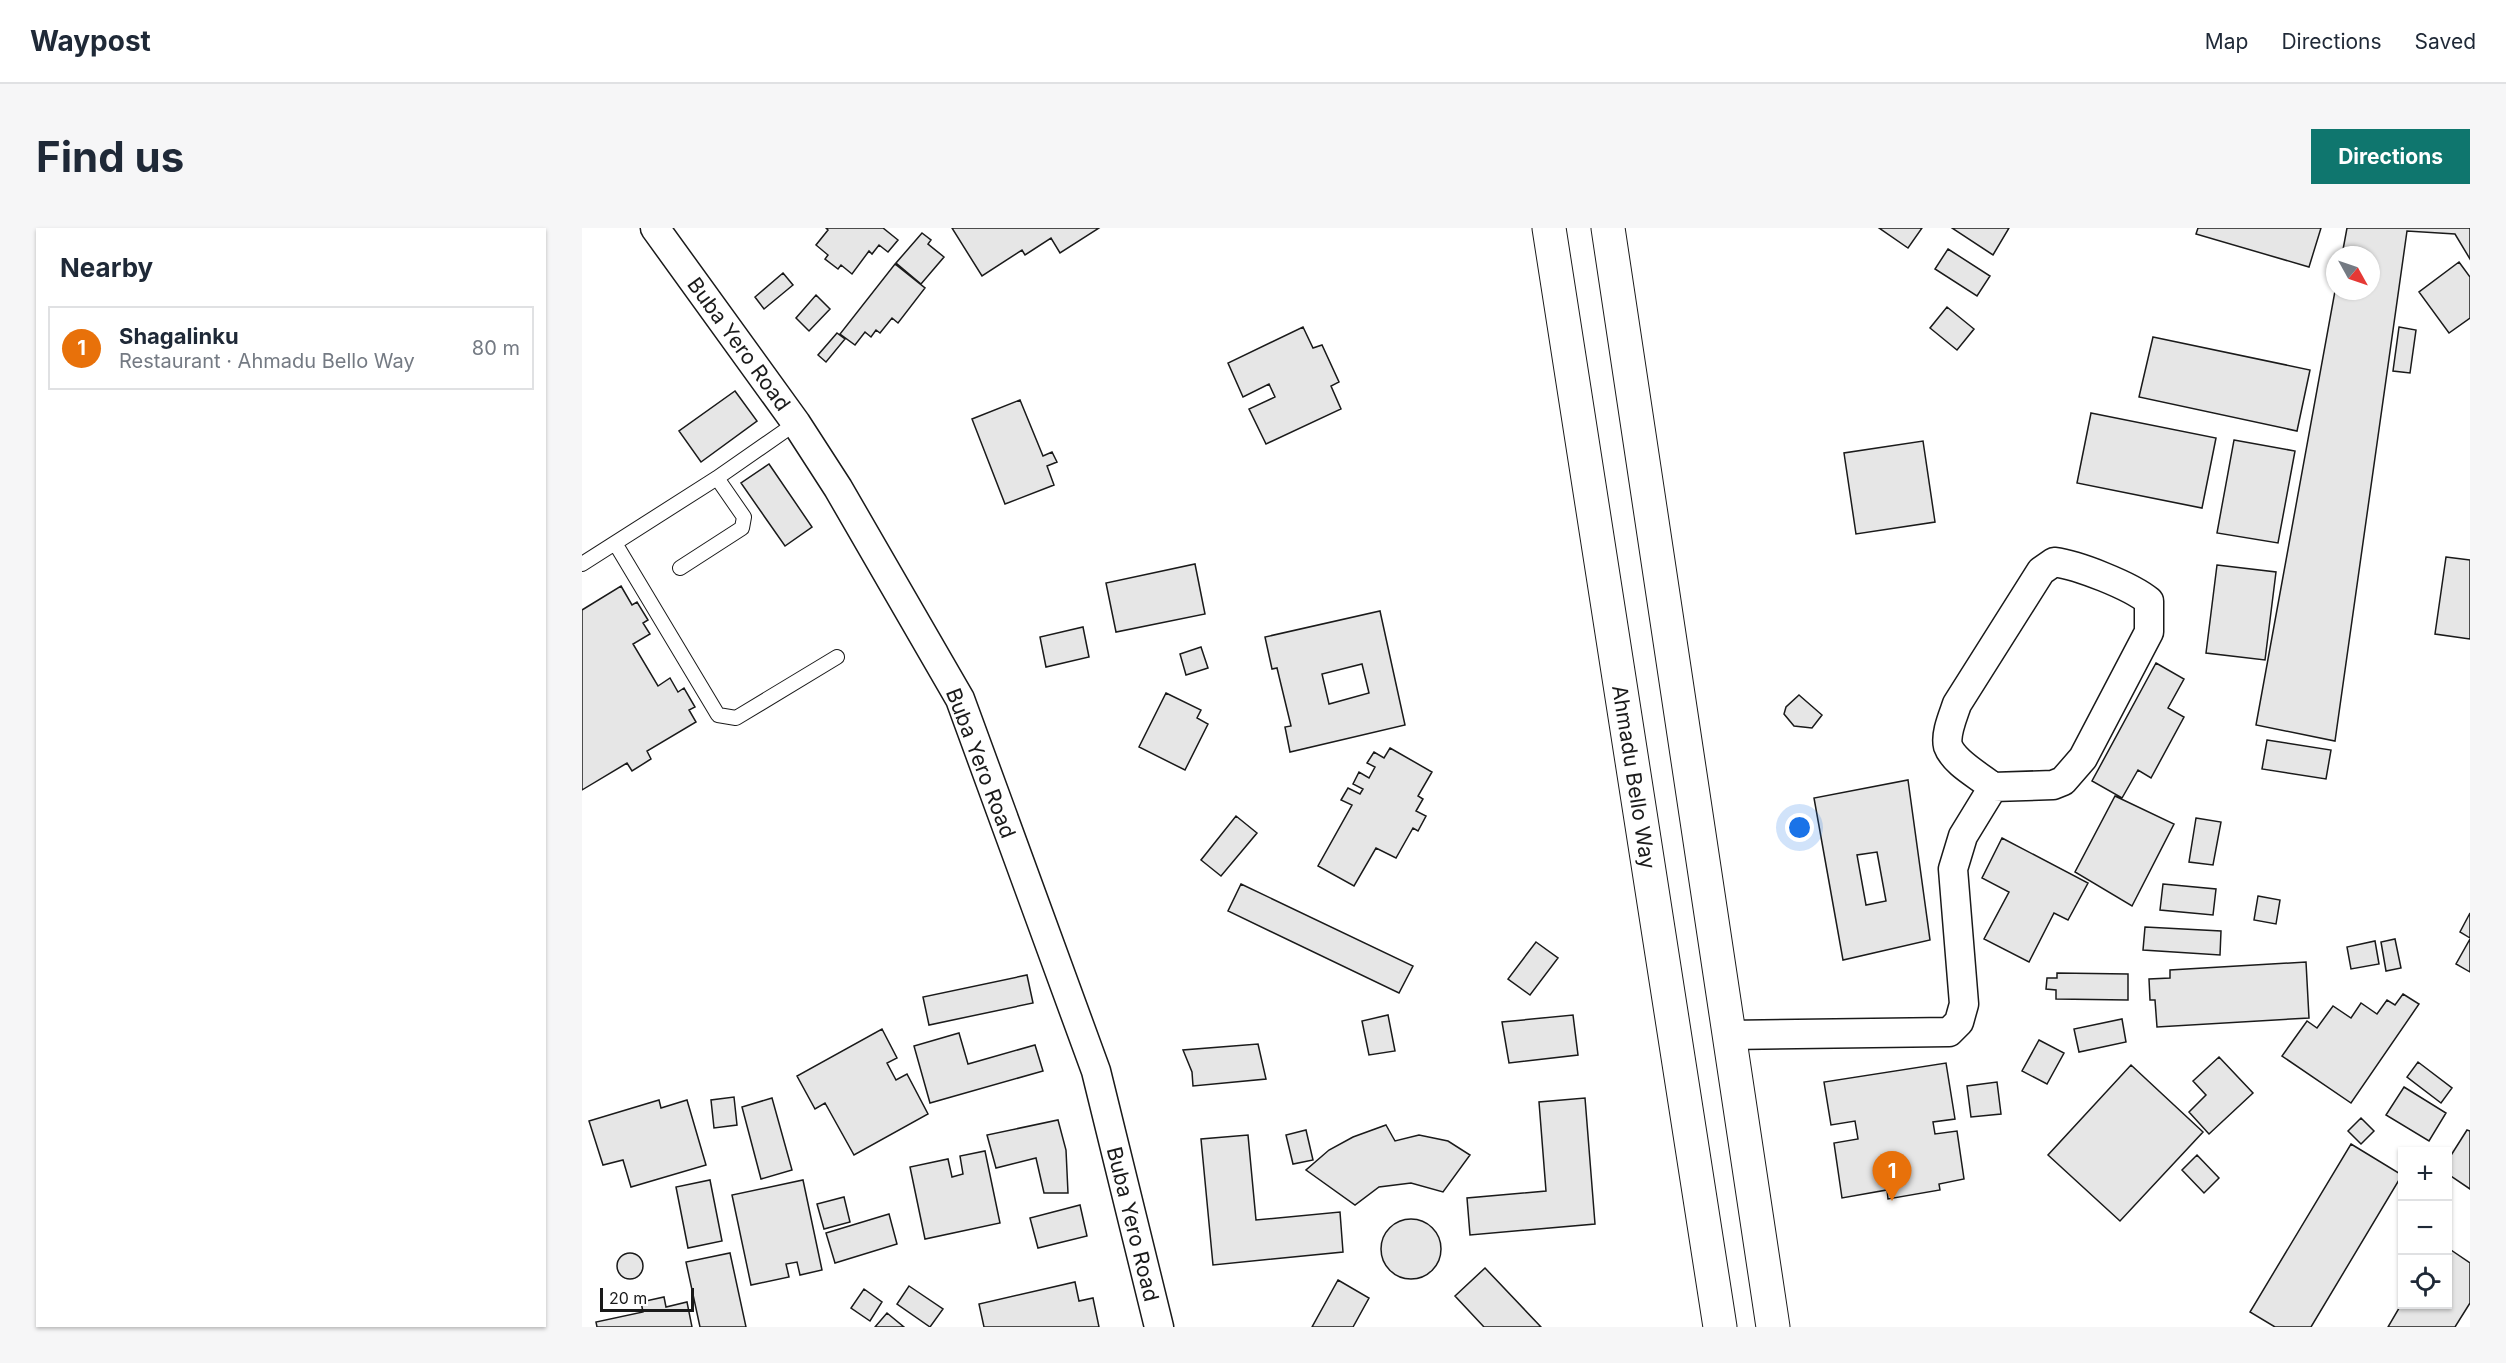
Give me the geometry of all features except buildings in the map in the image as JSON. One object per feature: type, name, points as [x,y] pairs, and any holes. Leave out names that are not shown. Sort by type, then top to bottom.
[{"type":"main road","name":"Ahmadu Bello Way","points":[[1549,228],[1720,1327]]},
{"type":"main road","points":[[1608,228],[1773,1327]]},
{"type":"street","name":"Buba Yero Road","points":[[655,228],[796,423],[838,488],[960,699],[1096,1071],[1159,1327]]},
{"type":"street","points":[[2054,562],[2067,563],[2139,593],[2149,602],[2149,632],[2083,758],[2063,781],[2053,784],[1993,787],[1956,758],[1948,745],[1950,725],[1957,704],[2041,571],[2054,562]]},
{"type":"street","points":[[1729,1035],[1949,1032],[1959,1022],[1964,1004],[1953,869],[1963,836],[1993,787]]},
{"type":"lane","points":[[582,564],[717,478],[796,423]]},
{"type":"lane","points":[[680,568],[742,528],[744,517],[717,478]]},
{"type":"lane","points":[[615,543],[718,715],[736,718],[837,657]]},
{"type":"place","name":"Shagalinku","points":[[1892,1201]]}]
